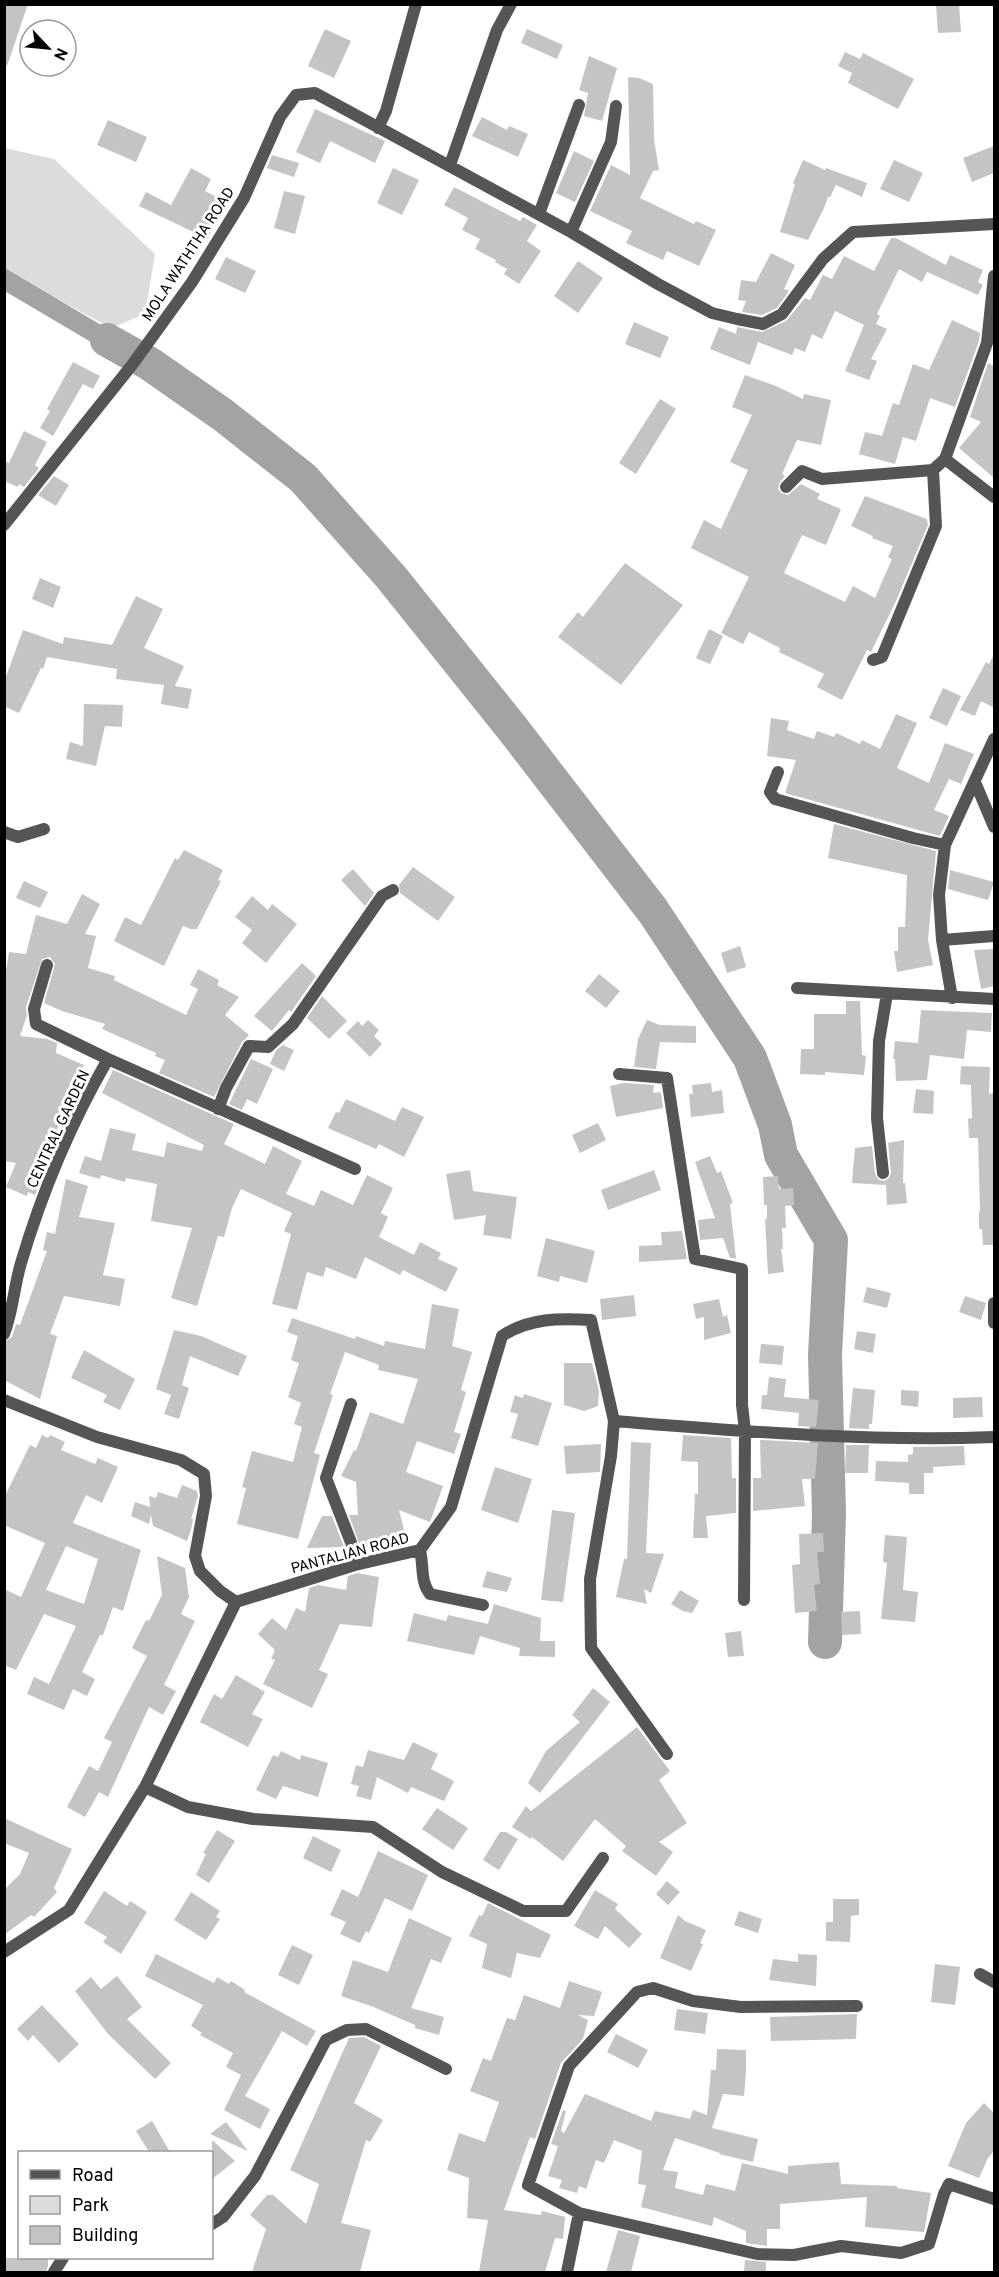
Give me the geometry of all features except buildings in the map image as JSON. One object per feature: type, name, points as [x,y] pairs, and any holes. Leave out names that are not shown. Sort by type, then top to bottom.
[{"type":"street","points":[[378,128],[386,111],[416,4]]},
{"type":"street","points":[[450,165],[497,30],[511,4]]},
{"type":"street","name":"MOLA WATHTHA ROAD","points":[[4,525],[132,365],[192,282],[244,198],[280,117],[296,95],[315,93],[539,214],[712,313],[763,324],[782,314],[823,259],[853,232],[994,224]]},
{"type":"street","points":[[539,214],[579,105]]},
{"type":"street","points":[[571,232],[611,142],[616,106]]},
{"type":"street","points":[[786,487],[802,471],[822,479],[933,470],[945,459],[987,343],[994,276]]},
{"type":"street","points":[[945,459],[994,497]]},
{"type":"street","points":[[873,660],[882,657],[936,526],[933,470]]},
{"type":"street","points":[[952,998],[942,940],[939,896],[945,845],[994,739]]},
{"type":"street","points":[[778,772],[770,792],[775,799],[945,845]]},
{"type":"street","points":[[975,782],[994,827]]},
{"type":"street","points":[[4,832],[18,837],[44,828]]},
{"type":"street","points":[[218,1109],[226,1088],[249,1046],[268,1047],[293,1024],[381,896],[393,890]]},
{"type":"street","points":[[942,940],[994,936]]},
{"type":"street","points":[[47,965],[34,1009],[36,1024],[108,1059]]},
{"type":"street","points":[[796,988],[994,999]]},
{"type":"street","points":[[883,1173],[877,1096],[879,1041],[887,994]]},
{"type":"street","name":"CENTRAL GARDEN","points":[[4,1335],[10,1319],[20,1266],[37,1212],[84,1103],[108,1059],[356,1169]]},
{"type":"street","points":[[619,1074],[667,1078],[695,1259],[742,1269],[742,1405],[745,1431],[744,1600]]},
{"type":"street","points":[[994,1303],[994,1323]]},
{"type":"street","name":"PANTALIAN ROAD","points":[[236,1602],[355,1565],[420,1550],[451,1507],[502,1336],[517,1326],[560,1318],[591,1320],[614,1420]]},
{"type":"street","points":[[4,1400],[97,1437],[181,1460],[204,1474],[206,1496],[195,1556],[200,1571],[220,1591],[236,1602],[145,1787],[69,1910],[4,1952]]},
{"type":"street","points":[[351,1404],[326,1478],[352,1545],[355,1565]]},
{"type":"street","points":[[668,1754],[591,1648],[590,1579],[611,1456],[614,1420],[812,1436],[994,1437]]},
{"type":"street","points":[[420,1550],[423,1585],[430,1594],[483,1605]]},
{"type":"street","points":[[145,1787],[188,1807],[253,1819],[373,1827],[442,1872],[523,1911],[566,1911],[603,1858]]},
{"type":"street","points":[[980,1974],[994,1982]]},
{"type":"street","points":[[857,2006],[741,2007],[693,2001],[652,1988],[637,1992],[569,2066],[528,2185],[579,2213],[757,2254],[794,2255],[841,2246],[901,2253],[929,2244],[949,2184],[994,2199]]},
{"type":"street","points":[[213,2223],[223,2217],[255,2176],[326,2040],[347,2030],[366,2029],[446,2070]]},
{"type":"street","points":[[567,2272],[579,2213]]},
{"type":"street","points":[[54,2272],[62,2259]]},
{"type":"green space","points":[[5,148],[54,159],[155,254],[145,314],[111,328],[5,271]]},
{"type":"waterway","points":[[4,279],[107,340]]},
{"type":"waterway","points":[[107,340],[150,364],[223,415],[303,478],[391,577],[512,728],[653,911],[750,1058],[775,1125],[781,1155],[831,1240],[825,1355],[829,1514],[825,1642]]}]
